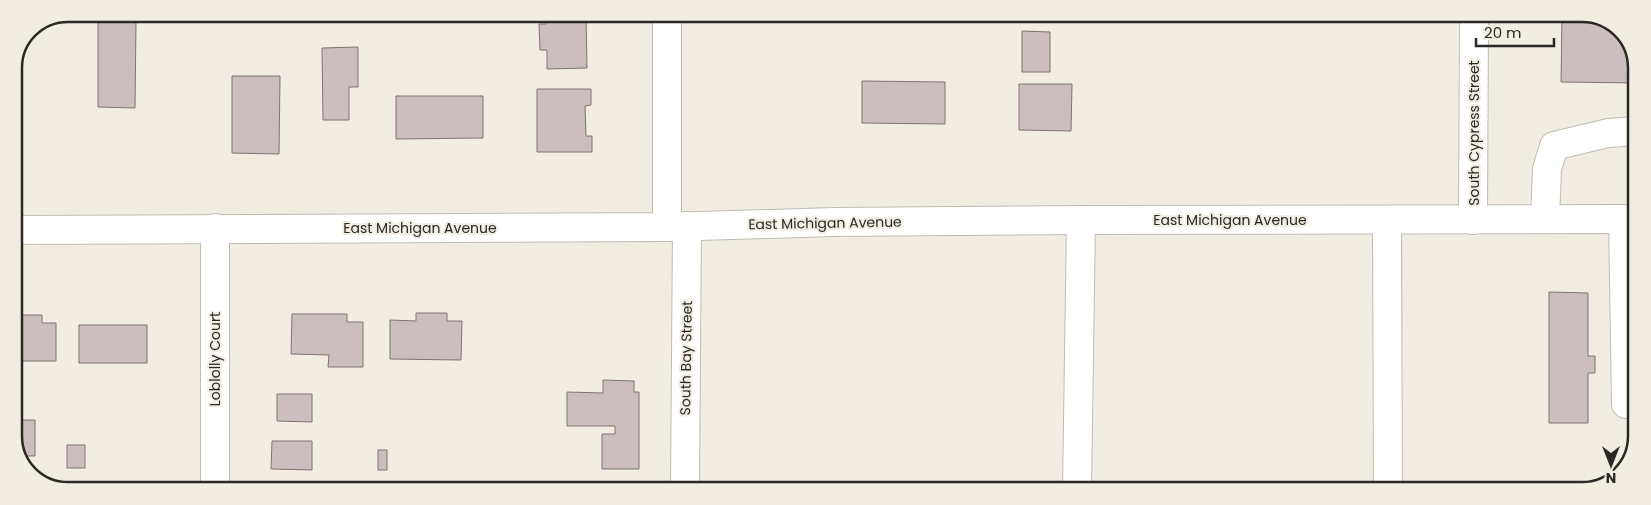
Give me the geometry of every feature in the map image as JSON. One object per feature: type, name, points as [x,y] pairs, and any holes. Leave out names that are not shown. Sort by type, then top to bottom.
[{"type":"street","name":"South Bay Street","points":[[667,22],[677,226],[685,482]]},
{"type":"street","name":"South Cypress Street","points":[[1473,220],[1474,22]]},
{"type":"street","points":[[1546,219],[1547,169],[1554,146],[1608,132],[1628,131]]},
{"type":"street","name":"East Michigan Avenue","points":[[22,230],[677,226],[824,222],[1081,220],[1628,219]]},
{"type":"street","points":[[1078,482],[1081,220]]},
{"type":"street","points":[[1387,220],[1388,482]]},
{"type":"street","name":"Loblolly Court","points":[[215,228],[215,482]]},
{"type":"street","points":[[1626,404],[1628,356]]},
{"type":"building","points":[[98,22],[136,22],[135,108],[98,107]]},
{"type":"building","points":[[546,22],[586,22],[587,68],[547,69],[547,50],[540,50],[539,24],[546,24]]},
{"type":"building","points":[[1562,22],[1594,24],[1608,30],[1619,40],[1628,60],[1628,83],[1561,82]]},
{"type":"building","points":[[1022,31],[1050,32],[1050,72],[1022,72]]},
{"type":"building","points":[[358,47],[358,87],[349,87],[349,120],[323,120],[322,48]]},
{"type":"building","points":[[232,76],[280,76],[279,154],[232,153]]},
{"type":"building","points":[[862,81],[945,82],[945,124],[862,123]]},
{"type":"building","points":[[1019,84],[1072,84],[1071,131],[1019,130]]},
{"type":"building","points":[[537,89],[591,89],[591,105],[585,106],[586,136],[592,136],[592,152],[537,152]]},
{"type":"building","points":[[396,96],[483,96],[483,138],[396,139]]},
{"type":"building","points":[[1549,292],[1588,293],[1588,356],[1595,356],[1595,373],[1588,373],[1588,423],[1549,423]]},
{"type":"building","points":[[416,313],[447,313],[447,321],[462,321],[461,360],[390,359],[390,320],[416,321]]},
{"type":"building","points":[[292,314],[347,314],[347,322],[363,322],[363,367],[328,367],[329,355],[291,354]]},
{"type":"building","points":[[23,315],[42,315],[42,323],[56,323],[56,361],[23,361]]},
{"type":"building","points":[[79,325],[147,325],[147,363],[79,363]]},
{"type":"building","points":[[603,380],[634,381],[634,392],[639,392],[639,469],[602,469],[602,434],[615,434],[615,426],[567,426],[567,392],[603,393]]},
{"type":"building","points":[[277,394],[312,394],[312,422],[277,421]]},
{"type":"building","points":[[23,420],[35,420],[35,456],[27,456],[26,454],[23,445]]},
{"type":"building","points":[[272,441],[312,441],[312,470],[271,469]]},
{"type":"building","points":[[67,445],[85,445],[85,468],[67,468]]},
{"type":"building","points":[[378,450],[387,450],[387,470],[378,470]]}]
